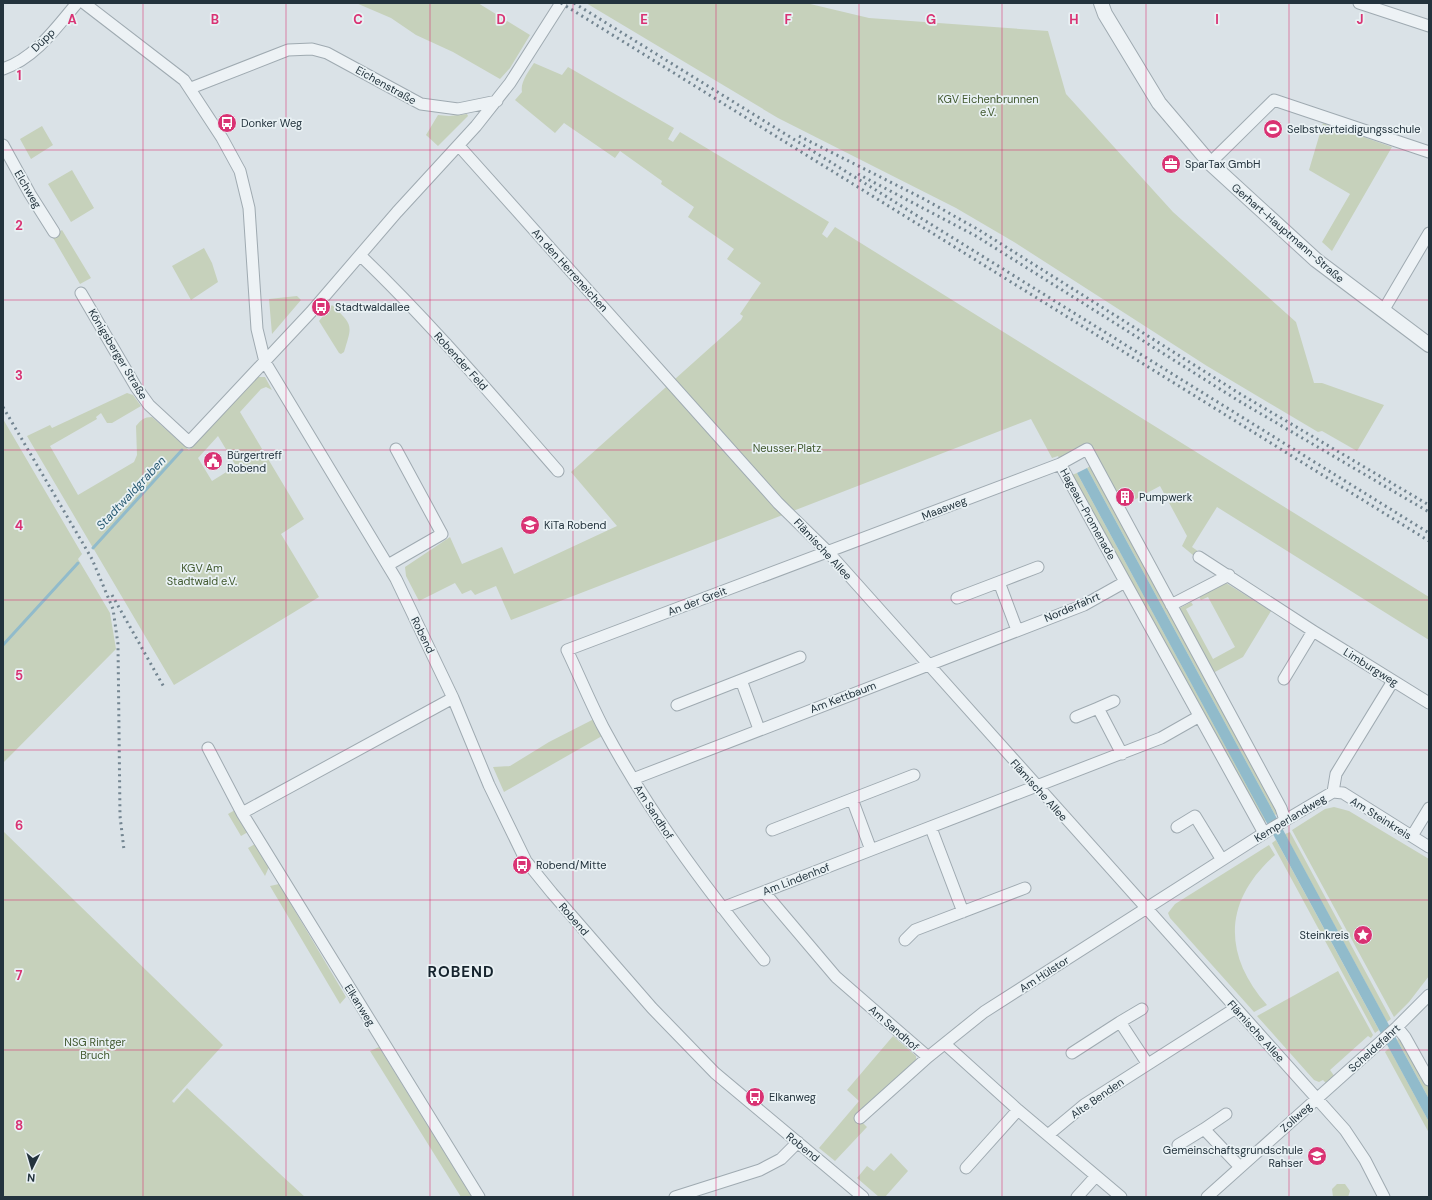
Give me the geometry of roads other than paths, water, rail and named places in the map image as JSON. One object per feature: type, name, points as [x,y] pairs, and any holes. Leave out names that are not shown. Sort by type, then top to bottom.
[{"type":"street","name":"Düpp","points":[[3,69],[14,65],[44,42],[77,3]]},
{"type":"street","points":[[84,3],[184,80],[191,88],[240,171],[249,208],[257,329],[265,362]]},
{"type":"street","points":[[265,362],[361,256],[397,212],[459,146],[498,101],[561,3]]},
{"type":"street","name":"Gerhart-Hauptmann-Straße","points":[[1101,3],[1105,14],[1159,103],[1210,163],[1316,260],[1429,345]]},
{"type":"street","points":[[1359,3],[1429,26]]},
{"type":"street","name":"Eichenstraße","points":[[191,88],[288,50],[312,49],[327,53],[421,104],[458,109],[498,101]]},
{"type":"street","points":[[1210,163],[1274,100],[1429,152]]},
{"type":"street","name":"Elchweg","points":[[3,145],[30,194],[54,232]]},
{"type":"street","name":"An den Herreneichen","points":[[459,146],[680,394]]},
{"type":"street","points":[[1383,311],[1429,233]]},
{"type":"street","name":"Robender Feld","points":[[361,256],[396,289],[558,471]]},
{"type":"street","name":"Königsberger Straße","points":[[81,293],[136,387],[149,405],[188,442],[265,362]]},
{"type":"street","name":"Robend","points":[[265,362],[388,565],[453,698],[489,785],[525,859],[533,871],[652,1008],[704,1062],[863,1197]]},
{"type":"street","name":"Flämische Allee","points":[[680,394],[778,503],[828,552],[1036,787],[1316,1098],[1344,1130],[1365,1160],[1384,1197]]},
{"type":"street","points":[[388,565],[442,534],[396,449]]},
{"type":"street","name":"Hageau-Promenade","points":[[1266,832],[1198,717],[1060,464],[1087,449],[1281,808],[1283,821]]},
{"type":"street","name":"Maasweg","points":[[828,552],[1060,464]]},
{"type":"street","name":"An der Greit","points":[[567,650],[828,552]]},
{"type":"street","name":"Limburgweg","points":[[1199,557],[1229,575],[1313,631],[1429,703]]},
{"type":"street","points":[[957,598],[1038,567]]},
{"type":"street","points":[[1171,605],[1229,575]]},
{"type":"street","points":[[999,582],[1017,630]]},
{"type":"street","name":"Norderfahrt","points":[[928,665],[1084,605],[1125,582]]},
{"type":"street","points":[[1284,679],[1313,631]]},
{"type":"street","name":"Am Sandhof","points":[[567,650],[603,726],[633,778],[689,865],[764,960]]},
{"type":"street","points":[[677,706],[800,657]]},
{"type":"street","name":"Am Kettbaum","points":[[633,778],[759,728],[928,665]]},
{"type":"street","points":[[741,680],[759,728]]},
{"type":"street","name":"Kemperlandweg","points":[[1146,908],[1283,821],[1333,792],[1336,774],[1393,681]]},
{"type":"street","points":[[242,813],[453,698]]},
{"type":"street","points":[[1076,717],[1114,701]]},
{"type":"street","points":[[1098,708],[1122,754]]},
{"type":"street","name":"Am Lindenhof","points":[[722,908],[1122,754],[1161,738],[1198,717]]},
{"type":"street","name":"Elkanweg","points":[[208,748],[242,813],[479,1197]]},
{"type":"street","points":[[772,830],[914,775]]},
{"type":"street","name":"Am Steinkreis","points":[[1333,792],[1343,794],[1429,847]]},
{"type":"street","points":[[852,799],[871,850]]},
{"type":"street","points":[[1412,836],[1429,808]]},
{"type":"street","points":[[1177,827],[1195,816],[1222,860]]},
{"type":"street","points":[[931,828],[963,912]]},
{"type":"street","points":[[905,940],[915,930],[1025,888]]},
{"type":"street","name":"Am Sandhof","points":[[764,892],[836,977],[928,1057]]},
{"type":"street","name":"Am Hülstor","points":[[945,1044],[984,1012],[1146,908]]},
{"type":"street","name":"Scheldefahrt","points":[[1316,1098],[1383,1040],[1429,995]]},
{"type":"street","name":"Alte Benden","points":[[1048,1135],[1084,1105],[1147,1063],[1236,1008]]},
{"type":"street","points":[[1072,1052],[1142,1009]]},
{"type":"street","points":[[1120,1022],[1147,1063]]},
{"type":"street","points":[[1395,1029],[1405,1037],[1429,1080]]},
{"type":"street","points":[[945,1044],[1018,1110],[1121,1197]]},
{"type":"street","name":"Am Sandhof","points":[[860,1118],[928,1057],[945,1044]]},
{"type":"street","name":"Zollweg","points":[[1207,1197],[1316,1098]]},
{"type":"street","points":[[966,1168],[1018,1110]]},
{"type":"street","points":[[1178,1145],[1226,1114]]},
{"type":"street","points":[[1204,1129],[1240,1167]]},
{"type":"street","points":[[676,1197],[760,1170],[781,1159],[798,1142]]},
{"type":"street","points":[[1076,1197],[1096,1176]]},
{"type":"water","points":[[1087,468],[1429,1099],[1429,1122],[1077,473]]},
{"type":"waterway","name":"Stadtwaldgraben","points":[[93,548],[182,450]]},
{"type":"waterway","name":"Stadtwaldgraben","points":[[3,645],[78,563]]},
{"type":"railway","points":[[561,3],[1429,541]]},
{"type":"railway","points":[[574,3],[1429,533]]},
{"type":"railway","points":[[799,136],[924,199],[979,230],[1242,395],[1429,505]]},
{"type":"railway","points":[[858,174],[976,236],[1239,401],[1429,512]]},
{"type":"railway","points":[[3,407],[92,559],[113,609],[118,644],[120,816],[124,850]]},
{"type":"railway","points":[[112,595],[165,689]]},
{"type":"place","name":"Donker Weg","points":[[227,123]]},
{"type":"place","name":"Selbstverteidigungsschule","points":[[1273,129]]},
{"type":"place","name":"SparTax GmbH","points":[[1171,164]]},
{"type":"place","name":"Stadtwaldallee","points":[[321,307]]},
{"type":"place","name":"Bürgertreff Robend","points":[[213,461]]},
{"type":"place","name":"Pumpwerk","points":[[1125,497]]},
{"type":"place","name":"KiTa Robend","points":[[530,525]]},
{"type":"place","name":"Robend/Mitte","points":[[522,865]]},
{"type":"place","name":"Steinkreis","points":[[1363,935]]},
{"type":"place","name":"Elkanweg","points":[[755,1097]]},
{"type":"place","name":"Gemeinschaftsgrundschule Rahser","points":[[1317,1156]]},
{"type":"district","name":"ROBEND","points":[[461,972]]},
{"type":"park label","name":"KGV Eichenbrunnen e.V.","points":[[988,105]]},
{"type":"park label","name":"Neusser Platz","points":[[787,448]]},
{"type":"park label","name":"KGV Am Stadtwald e.V.","points":[[202,574]]},
{"type":"park label","name":"NSG Rintger Bruch","points":[[95,1048]]}]
